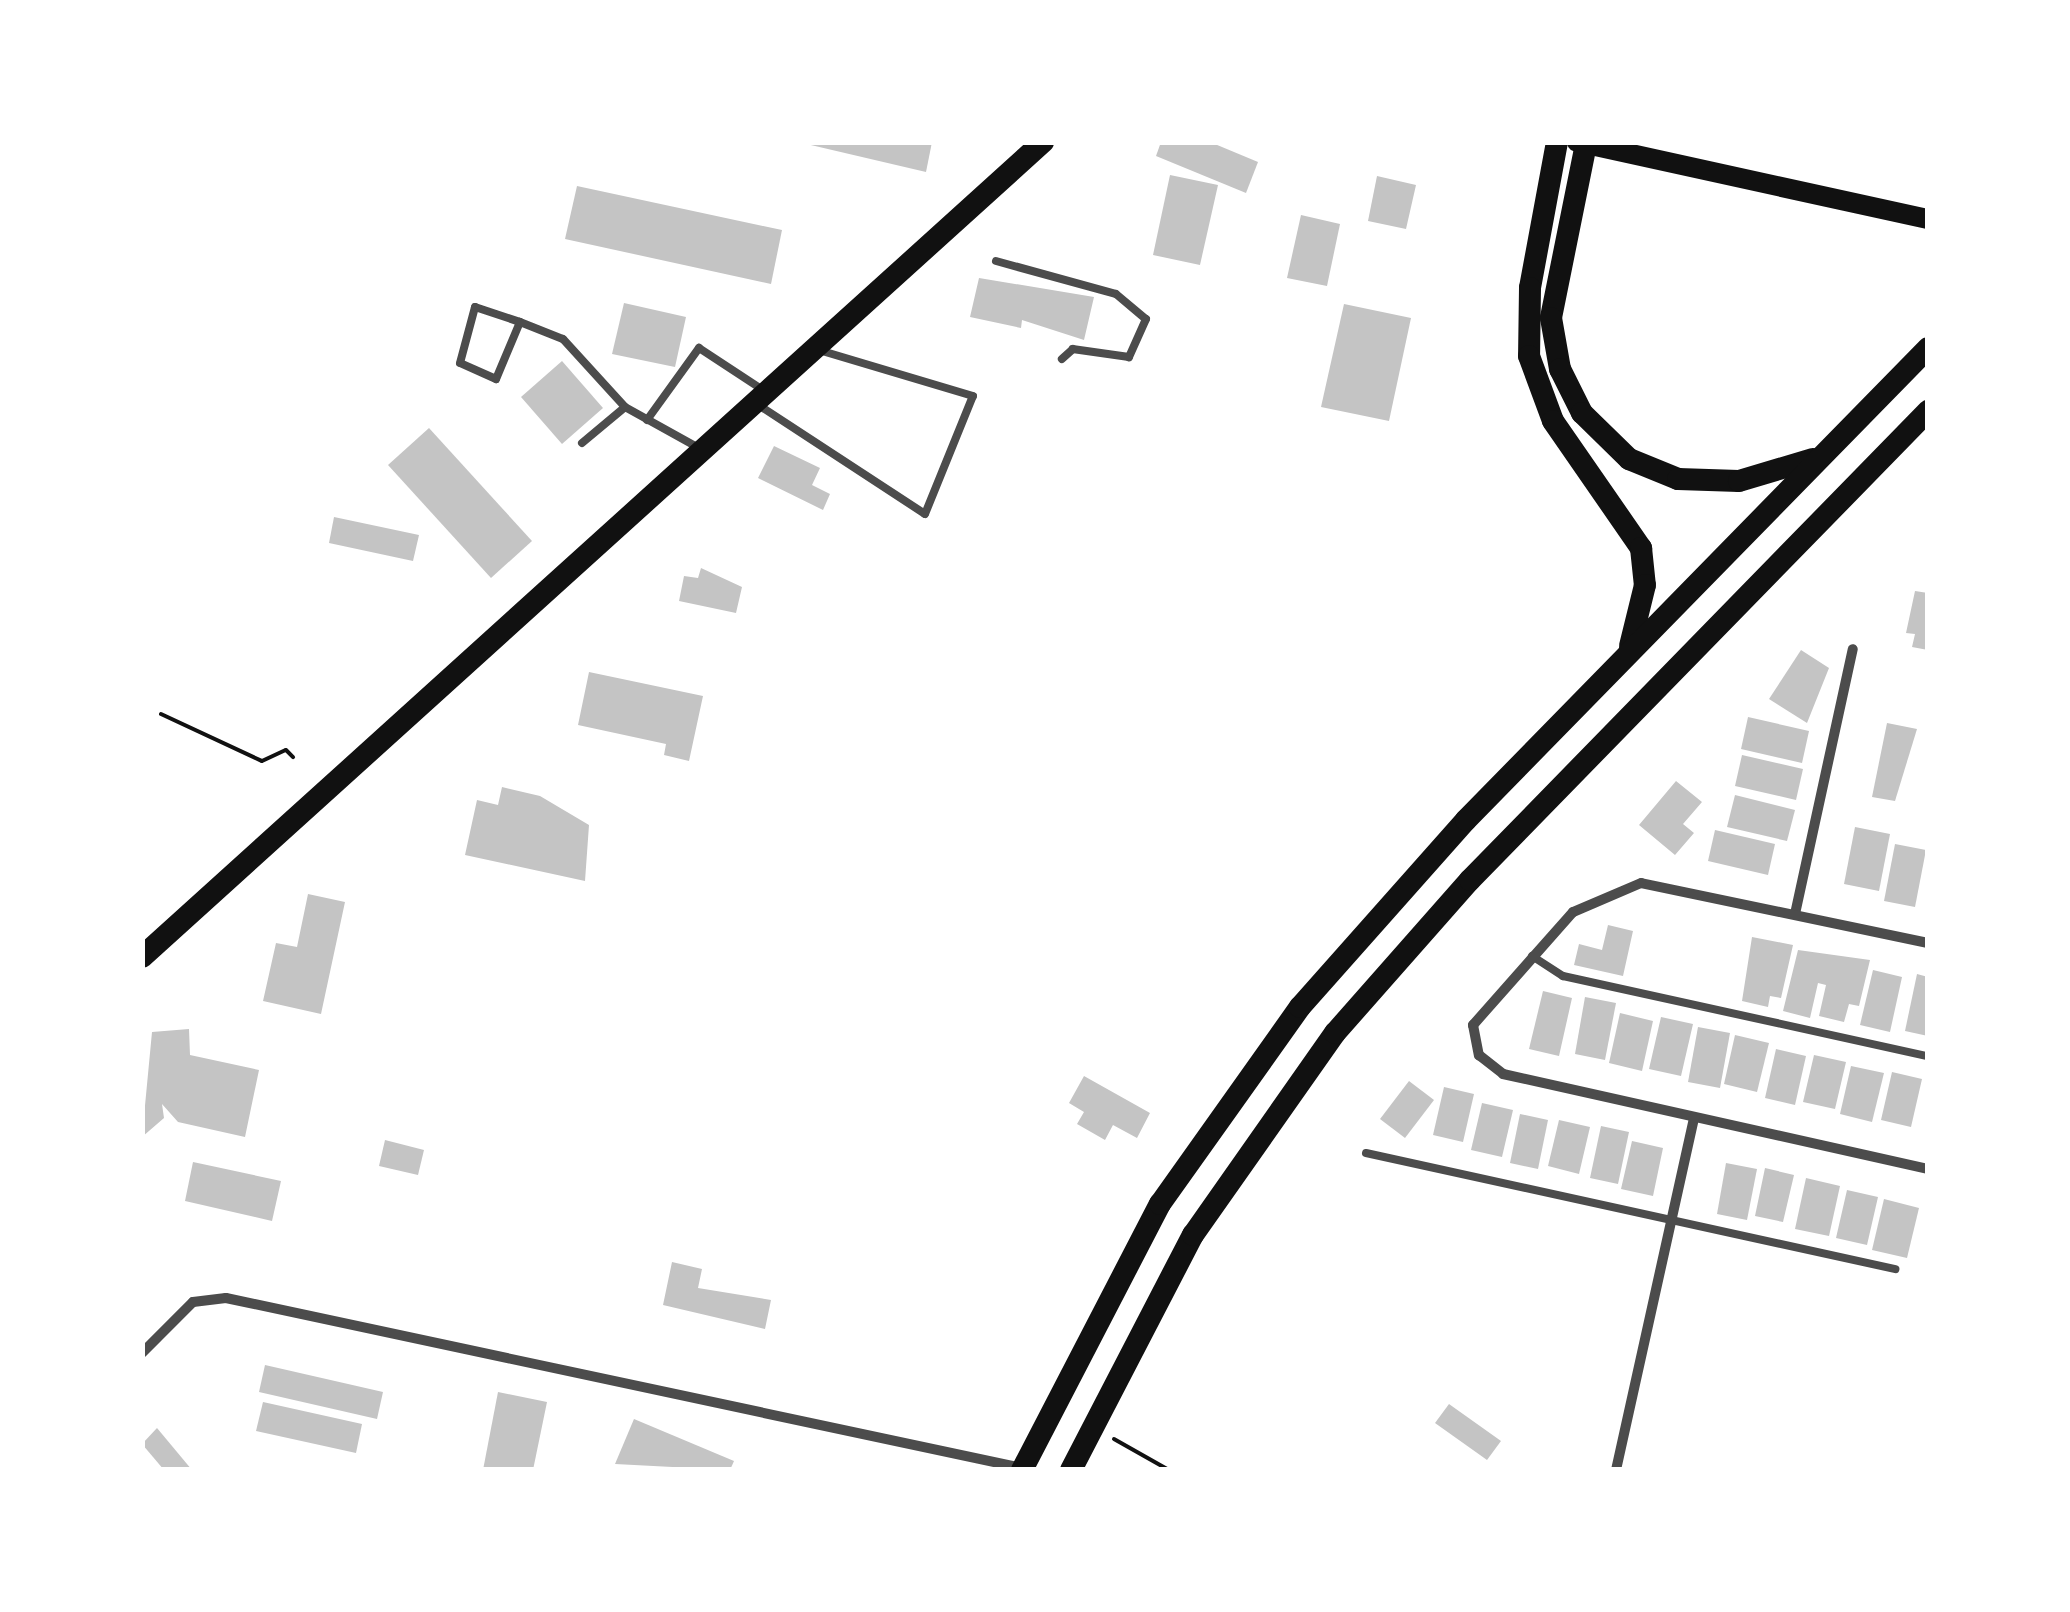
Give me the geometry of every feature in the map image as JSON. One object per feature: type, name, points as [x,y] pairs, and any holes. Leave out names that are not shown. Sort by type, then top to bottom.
[{"type":"main road","points":[[142,957],[1043,142]]},
{"type":"main road","points":[[1557,142],[1530,288],[1529,356],[1553,421],[1641,548],[1646,585],[1629,652]]},
{"type":"main road","points":[[1820,456],[1750,479],[1691,481],[1629,459],[1588,421],[1560,369],[1552,318],[1582,143],[1928,219]]},
{"type":"main road","points":[[1022,1469],[1126,1263],[1249,1072],[1409,880],[1928,348]]},
{"type":"main road","points":[[1071,1470],[1200,1224],[1344,1022],[1480,870],[1928,411]]},
{"type":"street","points":[[1795,914],[1853,649]]},
{"type":"street","points":[[1928,944],[1641,884],[1590,900],[1532,955],[1473,1025],[1490,1066],[1694,1118],[1928,1169]]},
{"type":"street","points":[[1616,1470],[1694,1118]]},
{"type":"street","points":[[142,1353],[193,1302],[226,1298],[1022,1469]]},
{"type":"lane","points":[[996,261],[1116,294],[1146,320],[1129,357],[1074,349],[1062,358]]},
{"type":"lane","points":[[520,322],[496,379],[460,363],[475,307],[520,322],[562,339],[625,408],[703,450]]},
{"type":"lane","points":[[647,420],[699,348],[761,398],[926,514],[973,396],[814,349]]},
{"type":"lane","points":[[582,443],[625,408]]},
{"type":"lane","points":[[1532,955],[1563,976],[1928,1056]]},
{"type":"lane","points":[[1366,1152],[1895,1269]]},
{"type":"path","points":[[161,714],[262,760],[286,750],[293,757]]},
{"type":"path","points":[[1114,1439],[1169,1470]]},
{"type":"building","points":[[798,142],[932,142],[926,172]]},
{"type":"building","points":[[1161,142],[1210,142],[1258,162],[1246,193],[1156,156]]},
{"type":"building","points":[[1170,175],[1218,185],[1200,265],[1153,255]]},
{"type":"building","points":[[1377,176],[1416,185],[1406,229],[1368,221]]},
{"type":"building","points":[[577,186],[782,230],[771,284],[565,239]]},
{"type":"building","points":[[1301,215],[1340,224],[1327,286],[1287,278]]},
{"type":"building","points":[[979,278],[1094,297],[1084,340],[1022,320],[1021,328],[970,317]]},
{"type":"building","points":[[624,303],[686,317],[675,367],[612,354]]},
{"type":"building","points":[[1344,304],[1411,318],[1389,421],[1321,407]]},
{"type":"building","points":[[562,361],[603,408],[562,444],[521,397]]},
{"type":"building","points":[[429,428],[532,541],[491,578],[388,465]]},
{"type":"building","points":[[774,446],[820,468],[812,485],[830,494],[823,510],[758,478]]},
{"type":"building","points":[[334,517],[419,535],[413,561],[329,543]]},
{"type":"building","points":[[701,568],[742,587],[736,613],[679,601],[684,576],[698,578]]},
{"type":"building","points":[[1915,591],[1928,593],[1928,650],[1912,647],[1915,634],[1906,633]]},
{"type":"building","points":[[1801,650],[1829,668],[1807,723],[1769,699]]},
{"type":"building","points":[[589,672],[703,696],[689,761],[664,755],[666,744],[578,725]]},
{"type":"building","points":[[1748,717],[1809,731],[1802,763],[1741,749]]},
{"type":"building","points":[[1887,723],[1917,729],[1895,801],[1872,797]]},
{"type":"building","points":[[1742,755],[1803,769],[1796,800],[1735,786]]},
{"type":"building","points":[[1676,781],[1702,802],[1683,824],[1694,833],[1675,855],[1639,825]]},
{"type":"building","points":[[502,787],[540,796],[589,825],[585,881],[465,855],[477,800],[498,805]]},
{"type":"building","points":[[1735,795],[1795,810],[1787,841],[1727,827]]},
{"type":"building","points":[[1855,827],[1890,834],[1879,891],[1844,884]]},
{"type":"building","points":[[1715,830],[1775,844],[1768,875],[1708,861]]},
{"type":"building","points":[[1895,844],[1926,850],[1915,907],[1884,901]]},
{"type":"building","points":[[308,894],[345,902],[321,1014],[263,1001],[276,943],[297,947]]},
{"type":"building","points":[[1608,925],[1633,931],[1623,976],[1574,965],[1579,944],[1602,950]]},
{"type":"building","points":[[1752,937],[1793,945],[1781,998],[1770,996],[1768,1007],[1742,1001]]},
{"type":"building","points":[[1798,950],[1870,960],[1859,1006],[1849,1004],[1844,1022],[1819,1016],[1826,985],[1818,983],[1810,1018],[1783,1011]]},
{"type":"building","points":[[1873,970],[1902,977],[1890,1032],[1860,1025]]},
{"type":"building","points":[[1917,974],[1928,977],[1928,1036],[1905,1031]]},
{"type":"building","points":[[1543,991],[1572,998],[1559,1056],[1529,1049]]},
{"type":"building","points":[[1585,997],[1616,1003],[1605,1060],[1575,1054]]},
{"type":"building","points":[[1620,1013],[1653,1021],[1642,1071],[1609,1063]]},
{"type":"building","points":[[1661,1017],[1693,1024],[1681,1076],[1649,1069]]},
{"type":"building","points":[[1698,1027],[1730,1033],[1720,1088],[1688,1082]]},
{"type":"building","points":[[189,1029],[190,1055],[259,1070],[245,1137],[178,1122],[162,1104],[164,1118],[142,1137],[152,1032]]},
{"type":"building","points":[[1735,1035],[1769,1043],[1757,1092],[1724,1084]]},
{"type":"building","points":[[1776,1049],[1806,1056],[1795,1105],[1765,1098]]},
{"type":"building","points":[[1814,1055],[1846,1062],[1835,1109],[1803,1102]]},
{"type":"building","points":[[1851,1066],[1884,1073],[1872,1122],[1840,1114]]},
{"type":"building","points":[[1892,1072],[1922,1079],[1911,1127],[1881,1120]]},
{"type":"building","points":[[1084,1076],[1150,1113],[1137,1138],[1113,1125],[1105,1140],[1077,1124],[1084,1112],[1069,1103]]},
{"type":"building","points":[[1409,1081],[1434,1100],[1405,1138],[1380,1119]]},
{"type":"building","points":[[1444,1087],[1474,1094],[1463,1142],[1433,1135]]},
{"type":"building","points":[[1482,1103],[1513,1110],[1502,1157],[1471,1150]]},
{"type":"building","points":[[1520,1114],[1548,1120],[1538,1169],[1510,1163]]},
{"type":"building","points":[[1559,1120],[1590,1127],[1579,1174],[1548,1166]]},
{"type":"building","points":[[1601,1126],[1629,1132],[1618,1184],[1590,1178]]},
{"type":"building","points":[[385,1140],[424,1150],[418,1175],[379,1166]]},
{"type":"building","points":[[1632,1141],[1663,1148],[1653,1196],[1621,1189]]},
{"type":"building","points":[[193,1162],[281,1181],[272,1221],[185,1201]]},
{"type":"building","points":[[1726,1163],[1757,1169],[1747,1220],[1717,1214]]},
{"type":"building","points":[[1765,1168],[1794,1175],[1783,1222],[1755,1216]]},
{"type":"building","points":[[1806,1178],[1840,1186],[1829,1236],[1795,1229]]},
{"type":"building","points":[[1847,1190],[1878,1197],[1867,1245],[1836,1238]]},
{"type":"building","points":[[1884,1199],[1919,1208],[1907,1258],[1872,1250]]},
{"type":"building","points":[[672,1262],[702,1269],[698,1288],[771,1300],[765,1329],[663,1305]]},
{"type":"building","points":[[265,1365],[383,1392],[377,1419],[259,1392]]},
{"type":"building","points":[[498,1392],[547,1402],[533,1470],[483,1470]]},
{"type":"building","points":[[263,1402],[362,1424],[356,1453],[256,1431]]},
{"type":"building","points":[[1449,1404],[1501,1441],[1487,1460],[1435,1423]]},
{"type":"building","points":[[634,1419],[734,1461],[730,1470],[615,1464]]},
{"type":"building","points":[[157,1428],[192,1470],[164,1470],[142,1444]]}]
